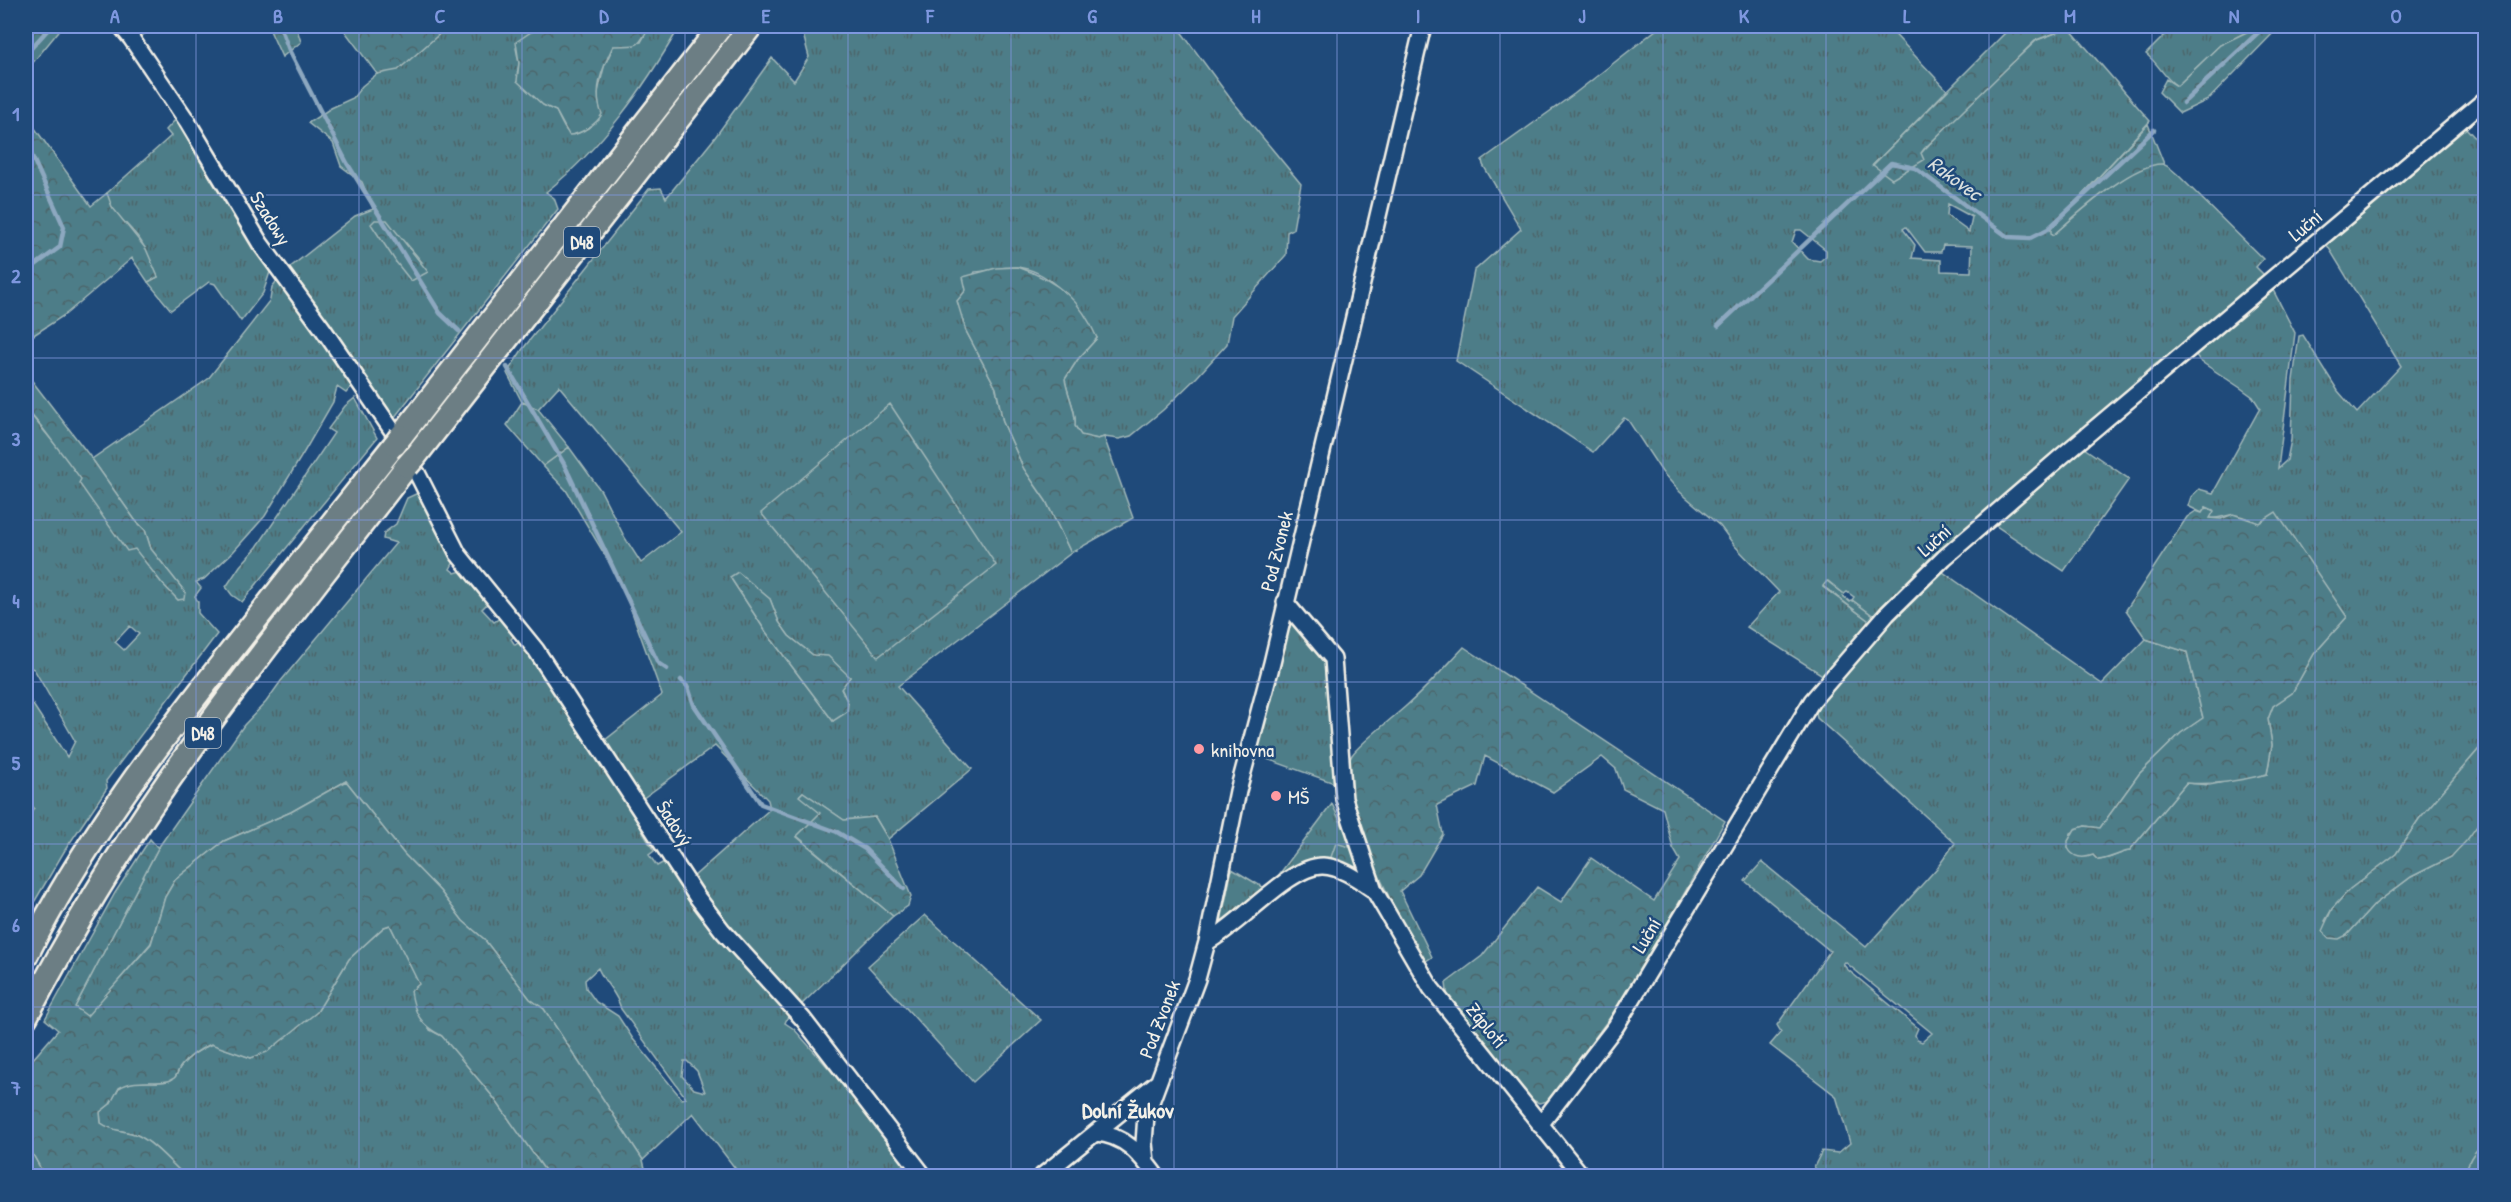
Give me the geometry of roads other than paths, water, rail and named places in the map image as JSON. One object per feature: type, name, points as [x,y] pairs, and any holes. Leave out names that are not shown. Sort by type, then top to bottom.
[{"type":"highway","name":"D48","points":[[26,956],[61,889],[138,774],[194,698],[396,437],[721,26]]},
{"type":"highway","name":"D48","points":[[26,1017],[101,885],[169,780],[216,714],[413,466],[750,26]]},
{"type":"street","name":"Szadowy","points":[[120,26],[132,38],[187,121],[260,243],[323,329],[396,437]]},
{"type":"street","name":"Pod Zvonek","points":[[1146,1162],[1144,1143],[1146,1115],[1197,979],[1207,942],[1238,791],[1272,663],[1423,26]]},
{"type":"street","name":"Luční","points":[[1540,1125],[1616,1026],[1812,701],[1887,614],[1944,558],[2025,488],[2486,99]]},
{"type":"street","name":"Šadový","points":[[413,466],[459,554],[536,650],[697,897],[722,930],[803,1019],[924,1176]]},
{"type":"street","name":"Záplotí","points":[[1285,602],[1333,659],[1344,800],[1374,890],[1431,988],[1582,1176]]},
{"type":"street","name":"Záplotí","points":[[1207,942],[1225,933],[1292,876],[1309,868],[1325,866],[1343,871],[1374,890]]},
{"type":"street","name":"Pod Zvonek","points":[[1050,1174],[1158,1082]]},
{"type":"street","points":[[1096,1133],[1111,1134],[1128,1143],[1156,1176]]},
{"type":"waterway","points":[[26,54],[51,26]]},
{"type":"waterway","points":[[280,26],[289,50],[347,163],[440,313],[459,331]]},
{"type":"waterway","name":"Rakovec","points":[[2183,103],[2265,26]]},
{"type":"waterway","name":"Rakovec","points":[[1718,326],[1891,163],[1915,168],[2008,237],[2030,238],[2048,229],[2154,130]]},
{"type":"waterway","points":[[26,143],[64,227],[60,247],[26,272]]},
{"type":"waterway","points":[[507,367],[564,464],[658,663],[667,669]]},
{"type":"waterway","points":[[681,680],[688,687],[694,705],[761,804],[837,832],[865,849],[904,889]]},
{"type":"place","name":"knihovna","points":[[1199,749]]},
{"type":"place","name":"MŠ","points":[[1276,796]]},
{"type":"district","name":"Dolní Žukov","points":[[1128,1110]]}]
